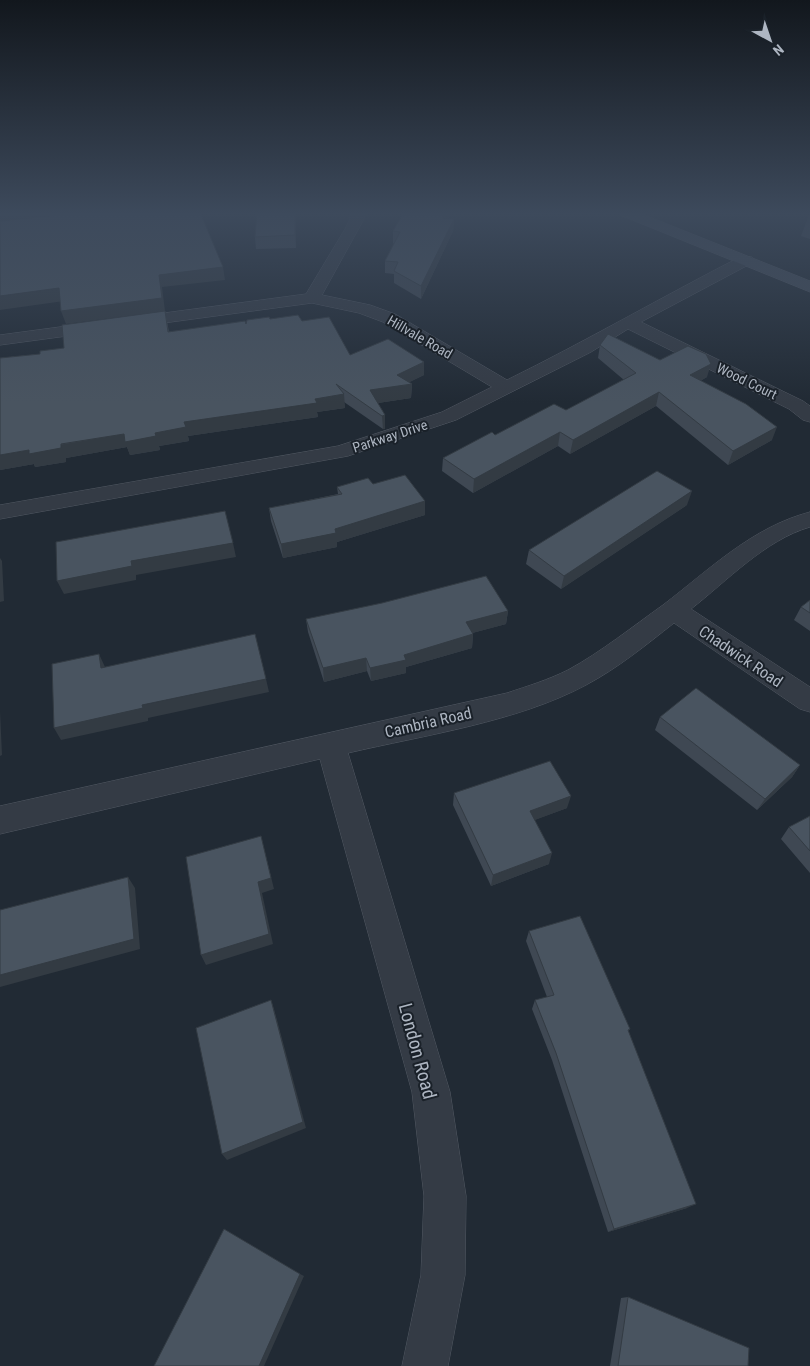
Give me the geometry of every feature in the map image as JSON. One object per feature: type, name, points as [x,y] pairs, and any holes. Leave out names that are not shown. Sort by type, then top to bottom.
[{"type":"main road","points":[[783,276],[810,287]]},
{"type":"street","points":[[312,298],[325,276]]},
{"type":"street","name":"Parkway Drive","points":[[0,512],[341,452],[412,430],[449,416],[507,388],[585,348],[627,322],[716,276]]},
{"type":"street","name":"Hillvale Road","points":[[0,340],[312,298],[364,309],[389,318],[507,388]]},
{"type":"street","name":"Wood Court","points":[[627,322],[796,405],[810,416]]},
{"type":"street","name":"Cambria Road","points":[[0,820],[509,704],[562,685],[594,668],[673,610],[735,561],[789,525],[810,519]]},
{"type":"street","name":"Chadwick Road","points":[[673,610],[810,701]]},
{"type":"street","name":"London Road","points":[[331,744],[431,1092],[445,1196],[443,1275],[425,1366]]},
{"type":"building","points":[[0,276],[159,276],[162,298],[61,311],[59,288],[0,296]]},
{"type":"building","points":[[403,276],[426,276],[421,286]]},
{"type":"building","points":[[165,311],[168,332],[245,321],[246,324],[247,320],[269,317],[270,319],[298,315],[302,321],[329,317],[350,355],[388,339],[424,362],[397,375],[412,384],[370,390],[385,415],[382,416],[336,384],[344,394],[315,399],[317,403],[184,422],[186,427],[155,433],[156,436],[125,442],[124,434],[61,444],[61,448],[29,454],[29,450],[0,455],[0,358],[40,354],[40,351],[64,348],[62,325]]},
{"type":"building","points":[[608,334],[660,360],[688,346],[706,354],[711,364],[690,375],[746,404],[777,427],[733,451],[659,392],[573,440],[560,432],[474,479],[443,458],[492,432],[495,435],[554,404],[566,410],[636,373],[600,345]]},
{"type":"building","points":[[657,471],[692,491],[564,576],[529,550]]},
{"type":"building","points":[[405,475],[425,501],[335,529],[336,533],[281,544],[269,508],[342,494],[337,487],[368,478],[373,484]]},
{"type":"building","points":[[225,511],[233,543],[131,561],[132,566],[57,581],[56,542]]},
{"type":"building","points":[[486,576],[508,611],[466,622],[473,634],[404,655],[406,660],[370,668],[366,658],[323,668],[306,619],[382,603]]},
{"type":"building","points":[[810,600],[810,613],[801,607]]},
{"type":"building","points":[[255,634],[266,679],[142,705],[143,708],[54,728],[52,664],[99,654],[101,668]]},
{"type":"building","points":[[696,688],[800,765],[765,799],[660,717]]},
{"type":"building","points":[[550,761],[571,796],[530,811],[552,853],[493,875],[454,793]]},
{"type":"building","points":[[810,816],[810,851],[789,827]]},
{"type":"building","points":[[261,836],[271,878],[258,882],[269,934],[201,955],[186,857]]},
{"type":"building","points":[[128,877],[134,939],[0,975],[0,910]]},
{"type":"building","points":[[580,916],[630,1029],[628,1030],[696,1204],[614,1229],[556,1053],[535,1000],[554,995],[529,931]]},
{"type":"building","points":[[271,1000],[303,1122],[222,1154],[196,1028]]},
{"type":"building","points":[[224,1229],[300,1274],[259,1366],[154,1366]]},
{"type":"building","points":[[628,1297],[749,1348],[748,1366],[618,1366]]}]
